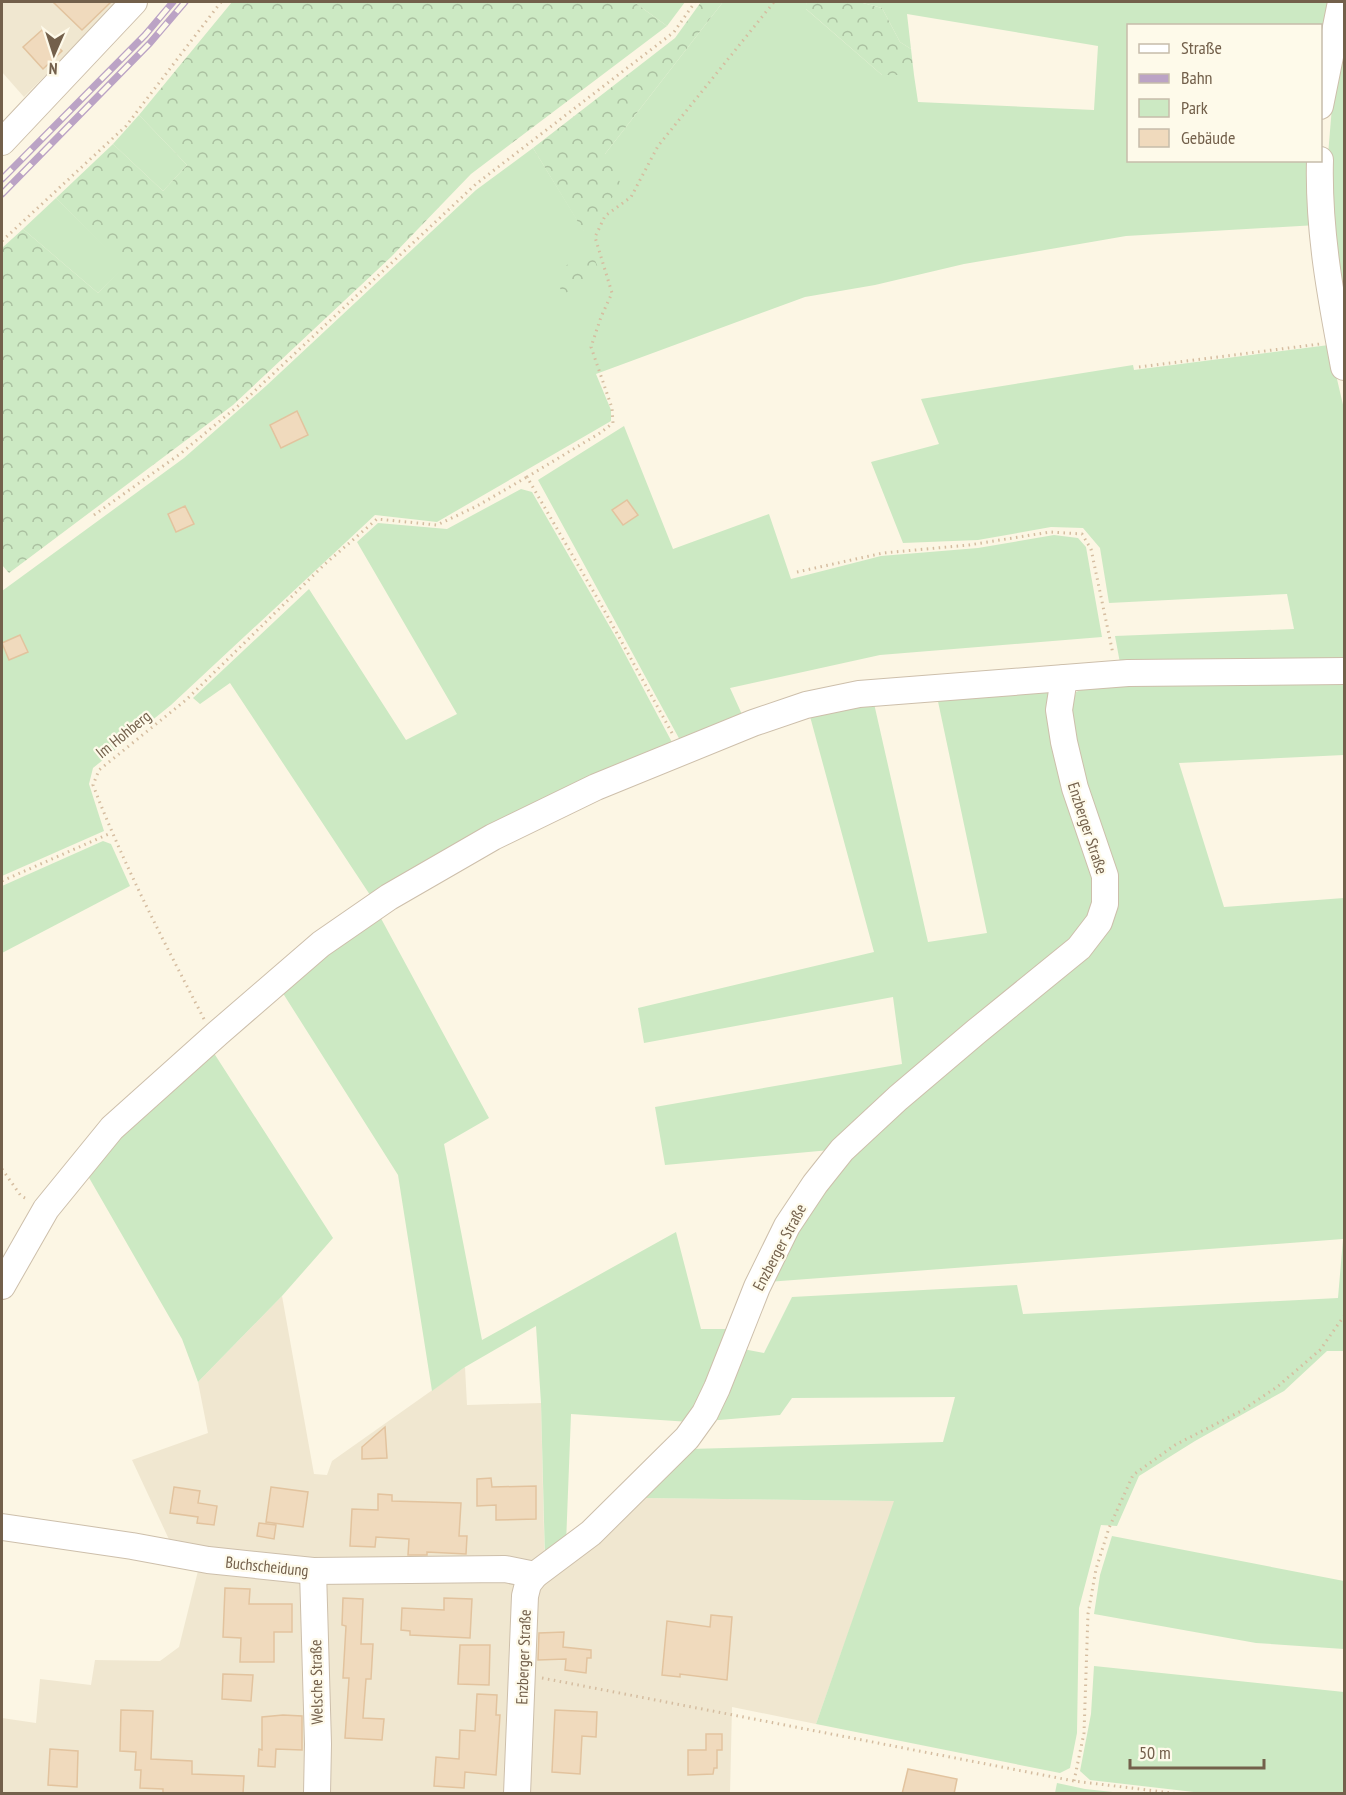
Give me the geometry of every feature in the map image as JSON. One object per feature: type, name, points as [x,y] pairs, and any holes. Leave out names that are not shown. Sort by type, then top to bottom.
[{"type":"street","points":[[2,142],[134,2]]},
{"type":"street","points":[[1322,96],[1341,2]]},
{"type":"street","points":[[1320,162],[1319,198],[1330,296],[1344,367]]},
{"type":"street","points":[[2,1286],[46,1209],[112,1128],[321,944],[389,897],[493,837],[596,787],[681,751],[806,705],[859,694],[1117,673],[1212,670],[1344,671]]},
{"type":"street","name":"Enzberger Straße","points":[[517,1794],[525,1596],[528,1584],[535,1575],[591,1533],[687,1438],[705,1413],[717,1388],[757,1287],[787,1226],[815,1184],[842,1150],[898,1098],[1079,948],[1099,922],[1105,904],[1105,876],[1075,788],[1064,742],[1059,710],[1064,678]]},
{"type":"street","name":"Buchscheidung","points":[[2,1527],[132,1546],[208,1560],[313,1571],[505,1569],[535,1575]]},
{"type":"street","name":"Welsche Straße","points":[[313,1571],[318,1744],[317,1794]]},
{"type":"path","points":[[2,242],[126,126],[221,2]]},
{"type":"path","points":[[94,515],[180,454],[244,401],[476,184],[674,32],[696,2]]},
{"type":"path","name":"Im Hohberg","points":[[218,1033],[204,1019],[111,833],[93,785],[99,770],[186,700],[325,564],[377,519],[437,525],[477,506],[613,423],[612,408],[591,348],[612,293],[595,237],[605,216],[631,197],[658,146],[774,2]]},
{"type":"path","points":[[1139,367],[1340,342]]},
{"type":"path","points":[[527,477],[603,608],[681,751]]},
{"type":"path","points":[[797,572],[882,553],[969,545],[1050,532],[1082,534],[1091,549],[1117,673]]},
{"type":"path","points":[[2,881],[111,833]]},
{"type":"path","points":[[2,1169],[21,1196],[46,1209]]},
{"type":"path","points":[[1074,1781],[1084,1733],[1088,1614],[1096,1569],[1109,1528],[1133,1474],[1175,1445],[1241,1411],[1277,1387],[1320,1350],[1344,1316]]},
{"type":"path","points":[[522,1675],[1074,1781],[1180,1794]]},
{"type":"path","points":[[1137,1789],[1137,1794]]},
{"type":"shaded area","points":[[2,2],[117,2],[24,97],[2,72]]},
{"type":"shaded area","points":[[282,1296],[314,1474],[327,1475],[332,1461],[465,1367],[467,1405],[541,1403],[545,1576],[644,1498],[895,1501],[816,1724],[732,1707],[730,1793],[2,1793],[2,1718],[36,1723],[40,1679],[91,1685],[95,1660],[160,1661],[179,1647],[202,1555],[173,1548],[132,1460],[208,1433],[198,1382]]},
{"type":"green space","points":[[232,2],[634,2],[667,26],[471,174],[391,257],[233,405],[9,573],[2,565],[2,248],[23,229],[98,293],[124,266],[56,198],[113,144],[163,191],[187,165],[139,115]]},
{"type":"green space","points":[[634,2],[685,2],[667,26]]},
{"type":"green space","points":[[701,2],[723,2],[605,154],[621,184],[593,227],[584,232],[533,148],[675,38]]},
{"type":"green space","points":[[723,2],[807,2],[806,9],[882,75],[914,75],[918,102],[1094,110],[1098,46],[907,14],[911,49],[900,42],[882,8],[859,2],[1336,2],[1322,67],[1322,24],[1127,24],[1127,162],[1313,162],[1317,225],[1126,236],[964,264],[875,285],[805,297],[596,374],[611,410],[611,421],[437,522],[375,515],[171,705],[93,768],[89,784],[104,831],[2,876],[2,591],[184,458],[266,386],[476,190],[533,148],[584,231],[605,154]]},
{"type":"green space","points":[[807,2],[859,2],[882,8],[900,42],[911,49],[914,75],[882,75],[805,8]]},
{"type":"green space","points":[[1344,14],[1344,334],[1326,180],[1336,57]]},
{"type":"green space","points":[[139,115],[187,165],[163,191],[113,144]]},
{"type":"green space","points":[[56,198],[125,266],[98,293],[23,229]]},
{"type":"green space","points":[[592,253],[602,277],[563,294],[552,272]]},
{"type":"green space","points":[[1329,345],[1344,409],[1344,661],[1120,663],[1115,636],[1294,629],[1287,594],[1109,603],[1100,548],[1083,528],[1051,527],[978,540],[903,543],[871,462],[939,444],[921,399],[1133,365],[1134,370]]},
{"type":"green space","points":[[624,426],[673,549],[769,514],[791,579],[881,556],[978,548],[1054,535],[1078,538],[1086,547],[1102,637],[880,655],[730,688],[745,721],[681,742],[538,480]]},
{"type":"green space","points":[[521,489],[532,492],[618,641],[674,746],[374,901],[230,683],[200,704],[193,698],[309,589],[406,740],[457,714],[357,542],[378,523],[447,529]]},
{"type":"green space","points":[[1344,678],[1344,755],[1179,763],[1224,907],[1344,898],[1344,1351],[1327,1351],[1284,1391],[1195,1441],[1139,1476],[1117,1526],[1101,1525],[1079,1608],[1077,1733],[1070,1768],[1060,1773],[816,1724],[894,1501],[644,1498],[689,1449],[943,1442],[955,1397],[792,1398],[780,1415],[707,1421],[743,1349],[764,1353],[792,1297],[1017,1285],[1023,1314],[1338,1298],[1343,1239],[767,1282],[811,1199],[859,1141],[1104,934],[1069,717],[1076,692],[1099,682]]},
{"type":"green space","points":[[1044,684],[1051,693],[1098,894],[1089,923],[830,1150],[665,1165],[655,1107],[902,1064],[893,997],[644,1043],[638,1008],[874,952],[808,709],[873,699],[928,942],[987,933],[936,692]]},
{"type":"green space","points":[[103,841],[111,844],[130,886],[2,953],[2,886]]},
{"type":"green space","points":[[377,911],[489,1118],[444,1144],[482,1340],[676,1232],[701,1329],[731,1329],[690,1422],[571,1414],[566,1544],[545,1560],[541,1403],[536,1326],[465,1367],[432,1391],[398,1175],[279,987]]},
{"type":"green space","points":[[210,1047],[333,1238],[282,1296],[198,1382],[182,1339],[84,1169]]},
{"type":"green space","points":[[1112,1536],[1344,1581],[1344,1649],[1256,1643],[1094,1614],[1100,1575]]},
{"type":"green space","points":[[1094,1666],[1344,1692],[1344,1793],[1211,1794],[1090,1780],[1080,1771],[1091,1714]]},
{"type":"green space","points":[[1057,1783],[1085,1789],[1122,1793],[1055,1793]]},
{"type":"building","points":[[53,2],[111,2],[82,30]]},
{"type":"building","points":[[42,30],[62,51],[43,69],[23,47]]},
{"type":"building","points":[[297,411],[308,435],[281,448],[270,425]]},
{"type":"building","points":[[627,500],[638,515],[623,525],[612,510]]},
{"type":"building","points":[[185,506],[194,524],[176,532],[168,514]]},
{"type":"building","points":[[20,635],[28,652],[9,660],[2,643]]},
{"type":"building","points":[[385,1427],[387,1458],[362,1459],[362,1447]]},
{"type":"building","points":[[491,1478],[492,1487],[536,1486],[536,1519],[496,1520],[496,1505],[477,1506],[477,1479]]},
{"type":"building","points":[[174,1487],[200,1491],[198,1503],[217,1506],[214,1525],[197,1523],[198,1517],[170,1513]]},
{"type":"building","points":[[271,1487],[308,1492],[303,1527],[266,1522]]},
{"type":"building","points":[[378,1494],[392,1495],[392,1501],[461,1503],[459,1536],[467,1536],[466,1554],[427,1552],[427,1555],[408,1555],[409,1539],[376,1537],[375,1547],[350,1546],[352,1509],[378,1510]]},
{"type":"building","points":[[259,1523],[276,1525],[274,1539],[257,1536]]},
{"type":"building","points":[[225,1588],[250,1589],[249,1604],[292,1604],[292,1632],[274,1632],[274,1662],[240,1662],[241,1638],[223,1637]]},
{"type":"building","points":[[343,1598],[363,1599],[361,1644],[373,1644],[371,1679],[366,1679],[363,1718],[384,1719],[382,1740],[345,1738],[349,1678],[343,1678],[346,1626],[342,1625]]},
{"type":"building","points":[[444,1598],[472,1599],[470,1638],[410,1635],[410,1631],[401,1630],[402,1608],[444,1610]]},
{"type":"building","points":[[711,1615],[732,1617],[727,1680],[680,1674],[680,1677],[662,1675],[667,1621],[710,1627]]},
{"type":"building","points":[[564,1632],[563,1647],[591,1650],[591,1658],[587,1658],[586,1673],[565,1670],[566,1659],[538,1660],[539,1633]]},
{"type":"building","points":[[460,1645],[490,1645],[489,1685],[458,1684]]},
{"type":"building","points":[[223,1674],[253,1675],[251,1701],[222,1699]]},
{"type":"building","points":[[477,1694],[497,1695],[496,1715],[500,1715],[496,1775],[465,1772],[464,1788],[434,1786],[436,1757],[459,1759],[460,1730],[475,1731]]},
{"type":"building","points":[[121,1710],[153,1711],[151,1759],[192,1761],[192,1774],[244,1776],[243,1794],[163,1794],[163,1789],[140,1788],[141,1770],[135,1770],[136,1752],[120,1751]]},
{"type":"building","points":[[555,1710],[597,1712],[596,1737],[582,1736],[580,1774],[552,1772]]},
{"type":"building","points":[[302,1716],[302,1750],[276,1749],[275,1767],[258,1766],[259,1749],[262,1750],[262,1717]]},
{"type":"building","points":[[706,1734],[722,1734],[722,1750],[717,1750],[717,1768],[714,1768],[713,1774],[688,1775],[688,1750],[706,1750]]},
{"type":"building","points":[[50,1749],[78,1751],[77,1787],[48,1785]]},
{"type":"building","points":[[908,1769],[957,1779],[954,1794],[902,1794]]},
{"type":"railway","points":[[2,179],[145,35],[173,2]]},
{"type":"railway","points":[[2,194],[150,43],[185,2]]}]
